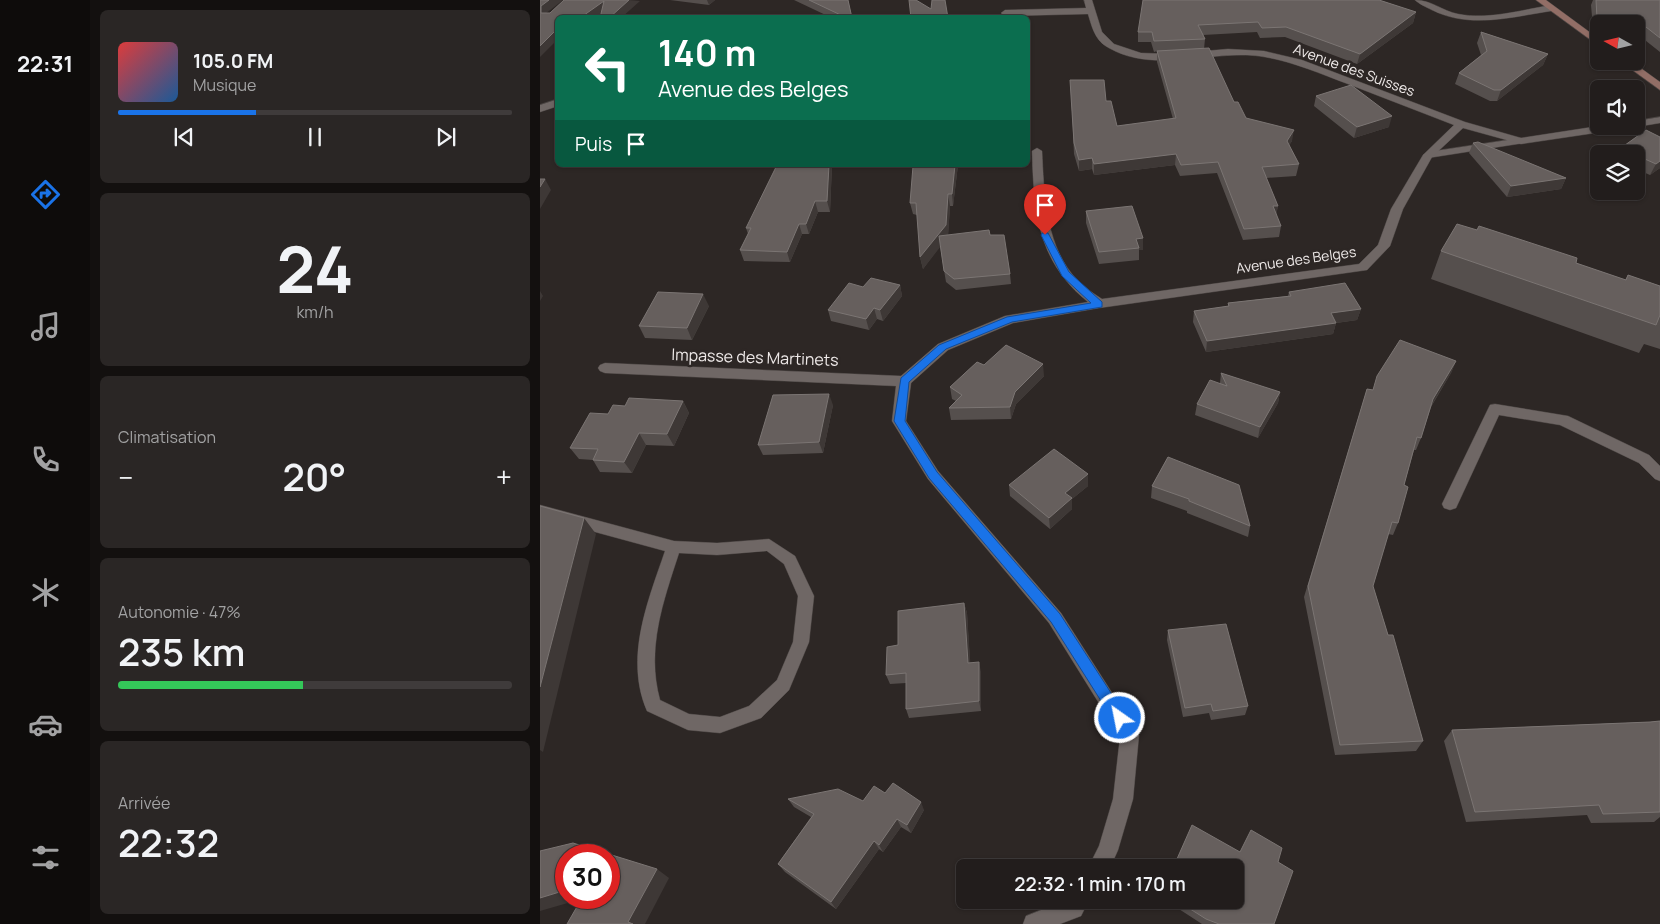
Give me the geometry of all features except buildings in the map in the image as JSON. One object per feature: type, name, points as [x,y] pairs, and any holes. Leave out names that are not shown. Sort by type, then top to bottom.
[{"type":"street","name":"Avenue des Suisses","points":[[1088,0],[1098,33],[1111,46],[1140,56],[1171,57],[1228,52],[1264,54],[1299,62],[1461,124]]},
{"type":"street","points":[[1419,0],[1446,13],[1474,18],[1551,8]]},
{"type":"street","points":[[1540,0],[1590,36]]},
{"type":"street","points":[[1005,13],[1090,10]]},
{"type":"street","points":[[1637,70],[1660,87]]},
{"type":"street","points":[[540,109],[555,103]]},
{"type":"street","points":[[1645,122],[1660,120]]},
{"type":"street","points":[[1461,124],[1521,141],[1590,131]]},
{"type":"street","name":"Avenue des Belges","points":[[904,381],[943,347],[1010,319],[1099,304],[1363,267],[1384,246],[1397,209],[1428,155],[1461,124]]},
{"type":"street","points":[[1037,151],[1040,200],[1045,235],[1065,274],[1099,304]]},
{"type":"street","name":"Impasse des Martinets","points":[[605,368],[904,381]]},
{"type":"street","points":[[904,381],[900,421],[933,475],[1055,618],[1130,735],[1123,799],[1108,850],[1103,859]]},
{"type":"street","points":[[1450,504],[1495,409],[1563,420],[1644,459],[1660,474]]},
{"type":"street","points":[[1034,924],[1071,909]]},
{"type":"lane","points":[[1428,155],[1521,141]]},
{"type":"lane","points":[[540,510],[674,547],[717,549],[769,545],[790,560],[806,596],[801,642],[783,685],[755,712],[720,725],[688,722],[653,705],[646,675],[647,642],[658,596],[674,547]]},
{"type":"route","points":[[1045,235],[1065,274],[1099,304],[1010,319],[943,347],[904,381],[900,421],[933,475],[1055,618],[1120,718]]}]
